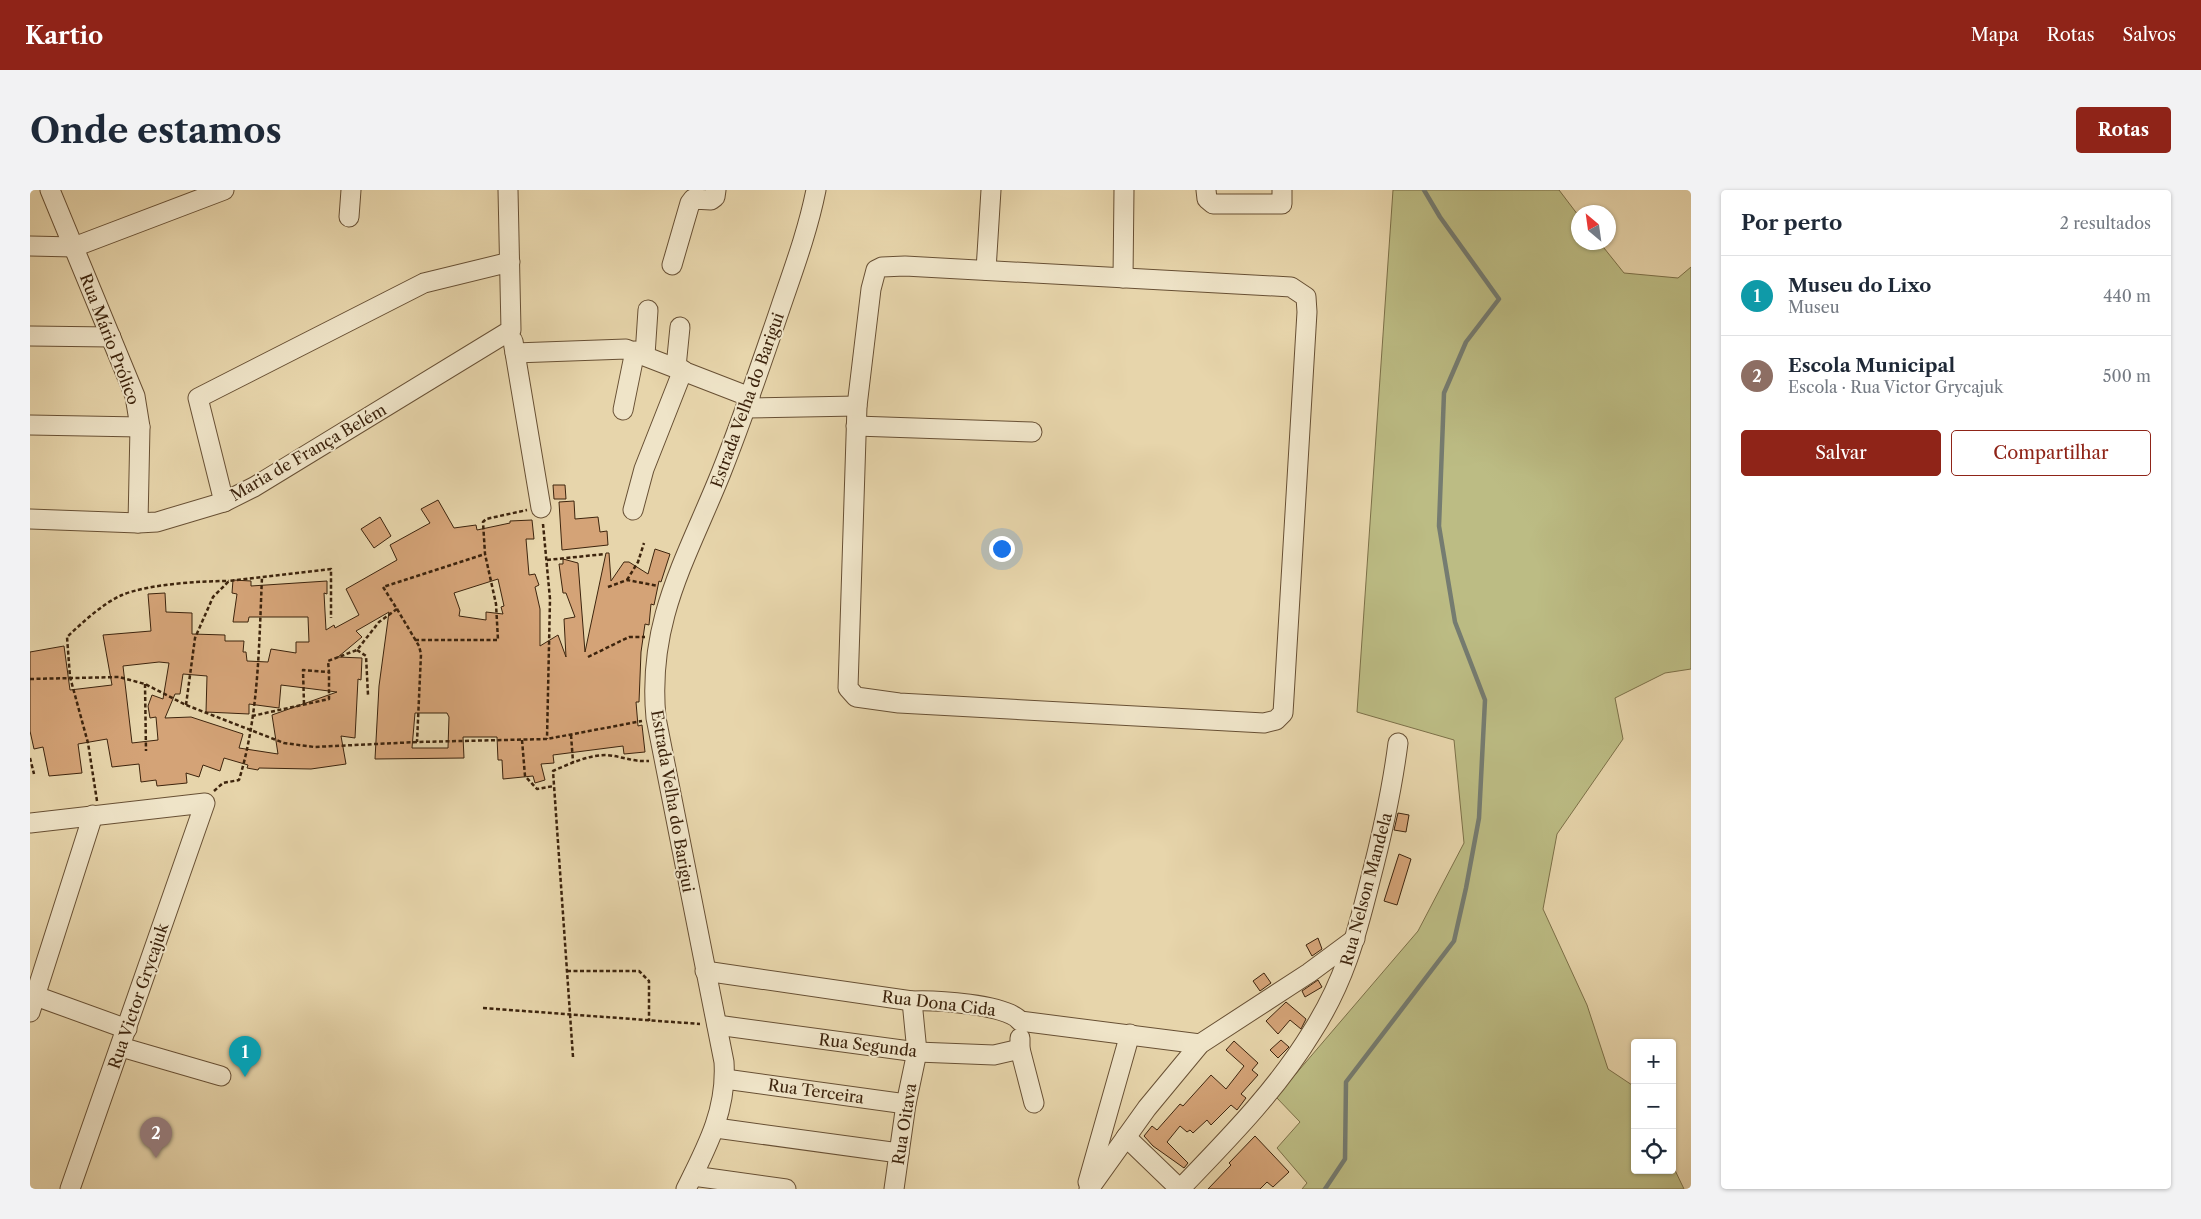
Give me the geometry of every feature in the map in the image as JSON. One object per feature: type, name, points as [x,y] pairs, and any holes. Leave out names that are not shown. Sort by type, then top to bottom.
[{"type":"street","name":"Rua Mário Prólico","points":[[50,190],[135,396],[140,427],[138,523]]},
{"type":"street","points":[[30,246],[74,247],[224,190]]},
{"type":"street","points":[[349,217],[351,190]]},
{"type":"street","points":[[672,265],[690,203],[693,199],[700,198],[711,200],[715,197],[716,190]]},
{"type":"street","name":"Estrada Velha do Barigui","points":[[690,1183],[716,1128],[724,1093],[725,1079],[722,1044],[705,970],[656,718],[654,673],[658,637],[671,590],[748,403],[800,249],[816,190]]},
{"type":"street","points":[[986,270],[991,190]]},
{"type":"street","points":[[1123,278],[1124,190]]},
{"type":"street","points":[[1206,190],[1207,199],[1213,204],[1282,204],[1282,190]]},
{"type":"street","points":[[513,193],[510,262],[512,330],[541,508]]},
{"type":"street","name":"Maria de França Belém","points":[[510,262],[424,282],[198,398],[224,502],[254,488],[512,330]]},
{"type":"street","points":[[905,266],[1123,278],[1291,287],[1306,297],[1307,312],[1282,713],[1276,720],[1264,723],[899,703],[856,697],[848,688],[856,406],[873,275],[876,270],[882,267],[905,266]]},
{"type":"street","points":[[623,410],[640,353],[648,310]]},
{"type":"street","points":[[633,510],[644,469],[679,369],[680,327]]},
{"type":"street","points":[[30,336],[111,337]]},
{"type":"street","points":[[515,353],[616,349],[640,353],[679,369],[748,403],[856,406]]},
{"type":"street","points":[[30,425],[140,427]]},
{"type":"street","points":[[856,426],[1032,432]]},
{"type":"street","points":[[30,519],[157,522],[224,502]]},
{"type":"street","name":"Rua Nelson Mandela","points":[[1180,1189],[1242,1124],[1296,1057],[1342,978],[1355,939],[1387,817],[1398,743]]},
{"type":"street","points":[[30,823],[95,810],[205,803]]},
{"type":"street","name":"Rua Victor Grycajuk","points":[[70,1189],[205,803]]},
{"type":"street","points":[[95,810],[32,1001],[221,1076]]},
{"type":"street","points":[[1087,1189],[1167,1082],[1200,1044],[1309,973],[1355,939]]},
{"type":"street","name":"Rua Dona Cida","points":[[705,970],[1001,1011],[1010,1013],[1020,1022],[1200,1044]]},
{"type":"street","name":"Rua Oitava","points":[[894,1189],[906,1104],[918,1052],[912,1000]]},
{"type":"street","points":[[1020,1022],[1020,1049],[1034,1103]]},
{"type":"street","name":"Rua Segunda","points":[[717,1025],[918,1052],[994,1055],[1020,1049]]},
{"type":"street","points":[[1087,1189],[1130,1034]]},
{"type":"street","name":"Rua Terceira","points":[[725,1079],[906,1104]]},
{"type":"street","points":[[716,1128],[900,1153]]},
{"type":"street","points":[[1126,1137],[1180,1189]]},
{"type":"street","points":[[690,1183],[786,1189]]},
{"type":"path","points":[[415,640],[498,640],[494,586],[485,554],[483,522],[486,519],[541,508],[550,599],[547,740]]},
{"type":"path","points":[[627,580],[638,562],[644,543]]},
{"type":"path","points":[[417,742],[421,654],[397,609],[382,587],[485,554]]},
{"type":"path","points":[[546,560],[605,554]]},
{"type":"path","points":[[95,810],[88,743],[70,677],[67,637],[86,620],[122,595],[198,581],[229,581],[331,569],[331,618]]},
{"type":"path","points":[[205,803],[217,787],[223,783],[239,780],[250,730],[258,664],[262,577]]},
{"type":"path","points":[[608,587],[627,580],[671,590]]},
{"type":"path","points":[[186,705],[195,638],[214,597],[229,581]]},
{"type":"path","points":[[252,716],[329,699],[328,661],[357,650],[379,622],[397,609]]},
{"type":"path","points":[[588,657],[628,637],[658,637]]},
{"type":"path","points":[[357,650],[366,656],[368,695]]},
{"type":"path","points":[[304,704],[303,670],[329,672]]},
{"type":"path","points":[[30,679],[119,677],[145,684],[186,705],[284,743],[314,747],[417,742],[547,740],[656,718]]},
{"type":"path","points":[[145,684],[146,751]]},
{"type":"path","points":[[571,735],[573,762]]},
{"type":"path","points":[[522,740],[525,776],[537,789],[554,786]]},
{"type":"path","points":[[573,1057],[553,771],[573,762],[602,755],[636,761],[663,760]]},
{"type":"path","points":[[30,758],[34,774]]},
{"type":"path","points":[[567,972],[639,971],[649,981],[649,1021]]},
{"type":"path","points":[[483,1008],[717,1025]]},
{"type":"green space","points":[[1393,190],[1559,190],[1571,206],[1571,250],[1606,250],[1624,273],[1678,278],[1691,267],[1691,669],[1665,673],[1615,698],[1623,739],[1557,834],[1543,909],[1587,1005],[1608,1069],[1631,1084],[1631,1174],[1676,1174],[1676,1172],[1684,1189],[1302,1189],[1307,1183],[1277,1148],[1300,1122],[1276,1097],[1418,931],[1464,843],[1454,740],[1357,712]]},
{"type":"building","points":[[553,485],[565,485],[566,499],[554,499]]},
{"type":"building","points":[[438,500],[454,528],[476,525],[477,530],[510,523],[510,521],[532,520],[534,539],[526,539],[529,575],[535,574],[539,585],[535,587],[540,609],[540,646],[558,635],[566,657],[564,619],[575,617],[566,593],[563,593],[559,564],[563,564],[563,559],[578,563],[585,652],[606,553],[609,553],[611,581],[624,562],[629,562],[648,574],[655,549],[670,554],[661,582],[659,581],[654,605],[651,604],[649,625],[645,624],[641,652],[639,702],[636,702],[638,726],[642,725],[645,752],[624,754],[623,746],[553,755],[554,763],[541,764],[545,780],[535,783],[533,776],[503,779],[502,760],[498,760],[497,737],[463,737],[464,758],[375,759],[379,686],[389,612],[356,631],[362,637],[338,657],[362,658],[361,680],[358,679],[355,738],[341,736],[346,764],[311,769],[259,768],[258,770],[247,768],[248,765],[224,758],[220,771],[203,765],[199,777],[186,773],[187,783],[157,786],[156,780],[141,782],[139,764],[112,767],[107,739],[78,744],[82,773],[49,776],[43,747],[34,749],[30,731],[30,652],[64,646],[70,690],[112,685],[103,635],[151,631],[148,594],[165,593],[166,612],[192,613],[192,634],[225,635],[225,641],[244,641],[243,652],[246,652],[247,661],[268,662],[271,649],[296,653],[296,642],[309,642],[308,617],[249,617],[248,622],[233,622],[237,594],[232,593],[233,580],[251,581],[251,586],[327,581],[327,594],[324,593],[326,630],[334,625],[335,628],[359,615],[346,589],[397,560],[390,545],[430,523],[421,509]],"holes":[[[498,579],[504,606],[501,607],[503,614],[486,612],[486,620],[459,616],[460,610],[454,593]],[[159,662],[169,663],[163,699],[152,695],[148,706],[150,718],[156,717],[158,740],[132,743],[123,666]],[[183,674],[207,676],[206,712],[249,714],[249,704],[279,708],[281,685],[337,692],[272,715],[278,754],[239,748],[243,734],[191,717],[165,718],[175,694],[180,694]],[[415,713],[447,713],[449,717],[448,748],[412,748]]]},
{"type":"building","points":[[574,501],[575,519],[598,517],[600,532],[607,531],[608,545],[562,550],[559,502]]},
{"type":"building","points":[[380,517],[391,536],[374,548],[361,529]]},
{"type":"building","points":[[1398,813],[1409,815],[1406,832],[1394,830]]},
{"type":"building","points":[[1399,854],[1411,859],[1397,905],[1384,901]]},
{"type":"building","points":[[1318,938],[1322,949],[1312,956],[1306,945]]},
{"type":"building","points":[[1264,973],[1271,983],[1260,991],[1253,981]]},
{"type":"building","points":[[1318,980],[1322,987],[1305,997],[1302,991]]},
{"type":"building","points":[[1286,1002],[1306,1019],[1301,1029],[1290,1020],[1278,1034],[1266,1021]]},
{"type":"building","points":[[1281,1040],[1289,1047],[1278,1058],[1270,1050]]},
{"type":"building","points":[[1234,1041],[1258,1063],[1252,1070],[1258,1075],[1241,1094],[1246,1098],[1237,1110],[1231,1105],[1211,1125],[1207,1120],[1193,1133],[1190,1130],[1187,1132],[1180,1126],[1167,1142],[1188,1163],[1184,1168],[1153,1146],[1144,1136],[1152,1126],[1157,1130],[1180,1104],[1183,1106],[1211,1075],[1226,1089],[1244,1066],[1226,1050]]},
{"type":"building","points":[[1255,1136],[1289,1172],[1273,1187],[1267,1182],[1260,1189],[1208,1189],[1231,1165],[1229,1163]]},
{"type":"waterway","points":[[1325,1189],[1345,1159],[1346,1082],[1454,941],[1479,818],[1485,700],[1455,622],[1439,526],[1444,393],[1466,342],[1499,299],[1440,217],[1424,190]]},
{"type":"place","name":"Museu do Lixo","points":[[245,1077]]},
{"type":"place","name":"Escola Municipal","points":[[156,1158]]}]
